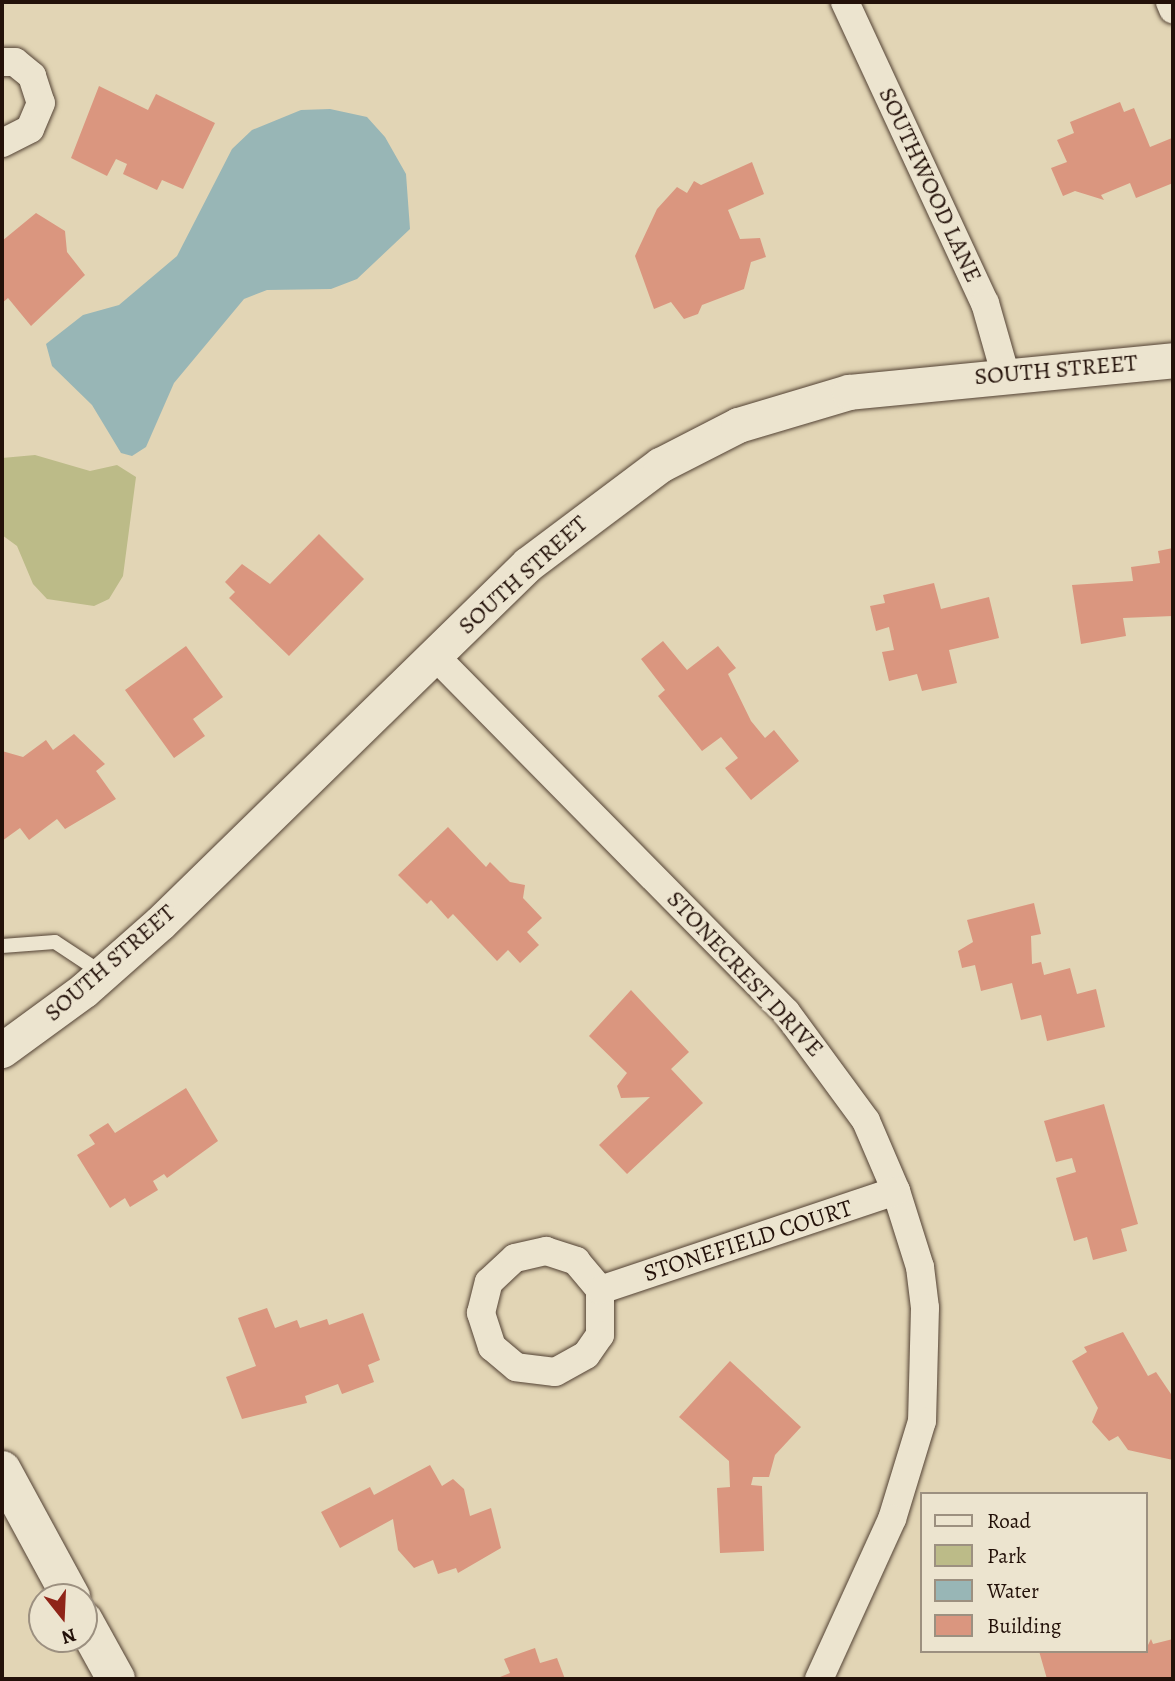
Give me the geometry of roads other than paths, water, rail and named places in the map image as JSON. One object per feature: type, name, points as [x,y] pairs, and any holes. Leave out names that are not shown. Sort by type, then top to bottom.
[{"type":"main road","points":[[2,1470],[63,1583]]},
{"type":"main road","points":[[98,1646],[116,1679]]},
{"type":"street","name":"SOUTHWOOD LANE","points":[[845,2],[985,303],[1005,373]]},
{"type":"street","points":[[1170,2],[1173,9]]},
{"type":"street","points":[[2,62],[15,62],[32,76],[41,103],[30,129],[2,143]]},
{"type":"street","name":"SOUTH STREET","points":[[2,1050],[103,974],[574,524],[696,445],[816,400],[1005,373],[1173,360]]},
{"type":"street","name":"STONECREST DRIVE","points":[[435,656],[786,1012],[866,1121],[896,1191],[925,1308],[922,1421],[892,1520],[819,1679]]},
{"type":"street","name":"STONEFIELD COURT","points":[[600,1290],[896,1191]]},
{"type":"street","points":[[546,1251],[576,1261],[600,1290],[600,1335],[586,1355],[555,1373],[516,1367],[492,1347],[481,1313],[489,1282],[515,1258],[546,1251]]},
{"type":"lane","points":[[2,946],[55,942],[103,974]]},
{"type":"water","points":[[330,109],[367,117],[385,137],[406,174],[410,229],[357,279],[331,289],[267,290],[244,299],[174,383],[146,447],[132,456],[121,453],[92,405],[52,366],[46,344],[83,315],[119,305],[177,256],[232,149],[252,130],[301,110]]}]
